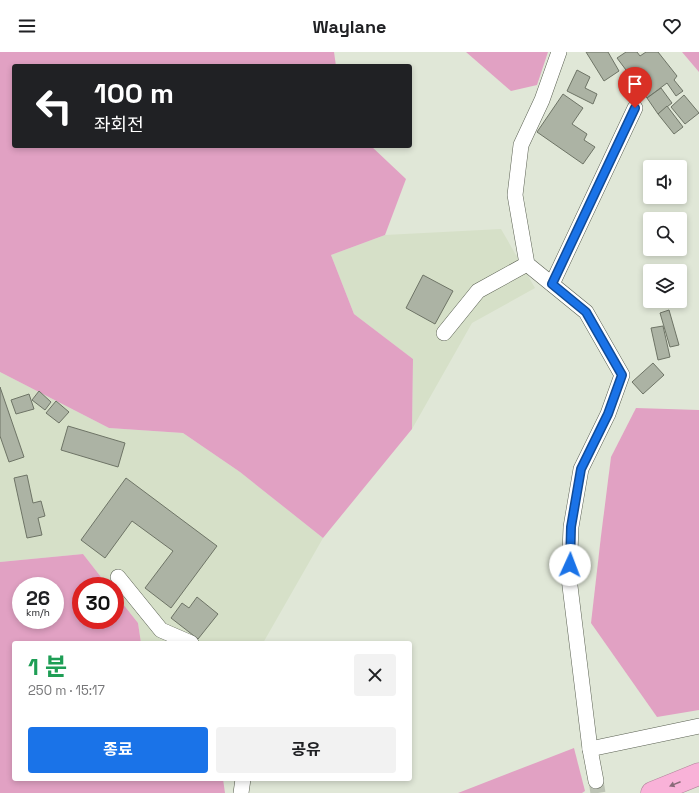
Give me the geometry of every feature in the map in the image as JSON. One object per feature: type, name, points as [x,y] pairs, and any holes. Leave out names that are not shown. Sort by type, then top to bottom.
[{"type":"highway","points":[[652,793],[699,774]]},
{"type":"street","points":[[559,52],[542,100],[521,145],[515,195],[526,264],[586,312],[622,375],[608,414],[581,469],[571,527],[569,578],[590,749],[596,781]]},
{"type":"street","points":[[552,284],[635,108]]},
{"type":"street","points":[[444,333],[478,291],[526,264]]},
{"type":"street","points":[[124,584],[161,630],[186,641]]},
{"type":"street","points":[[590,749],[699,726]]},
{"type":"street","points":[[241,793],[242,781]]},
{"type":"shaded area","points":[[0,52],[334,52],[336,64],[12,64],[12,148],[373,148],[406,179],[385,235],[331,255],[354,314],[413,359],[412,429],[323,538],[240,472],[183,433],[109,428],[0,372]]},
{"type":"shaded area","points":[[466,52],[548,52],[537,85],[511,91]]},
{"type":"shaded area","points":[[682,52],[699,52],[699,72]]},
{"type":"shaded area","points":[[501,229],[535,288],[472,323],[412,429],[413,359],[354,314],[331,255],[385,235]]},
{"type":"shaded area","points":[[0,372],[109,428],[183,433],[240,472],[323,538],[264,641],[141,641],[138,623],[124,605],[124,577],[101,577],[83,554],[0,562]]},
{"type":"shaded area","points":[[636,408],[699,410],[699,710],[657,717],[591,623],[611,457]]},
{"type":"shaded area","points":[[83,554],[101,577],[72,577],[72,629],[124,629],[124,605],[138,623],[141,641],[12,641],[12,781],[223,781],[225,793],[0,793],[0,562]]},
{"type":"shaded area","points":[[574,748],[585,791],[582,793],[458,793]]},
{"type":"building","points":[[586,52],[608,52],[619,71],[604,81]]},
{"type":"building","points":[[626,52],[637,52],[640,56],[646,52],[658,52],[677,76],[674,80],[683,91],[676,96],[667,83],[647,98],[617,58]]},
{"type":"building","points":[[577,70],[590,77],[585,88],[597,94],[593,104],[567,91]]},
{"type":"building","points":[[661,88],[672,103],[658,114],[647,98]]},
{"type":"building","points":[[563,94],[583,108],[572,124],[587,134],[584,140],[595,147],[583,164],[537,132]]},
{"type":"building","points":[[684,95],[699,113],[685,124],[671,107]]},
{"type":"building","points":[[667,106],[683,127],[674,134],[658,114]]},
{"type":"building","points":[[423,275],[453,291],[435,324],[406,308]]},
{"type":"building","points":[[669,310],[679,345],[670,347],[660,313]]},
{"type":"building","points":[[663,326],[670,357],[658,360],[651,328]]},
{"type":"building","points":[[653,363],[664,375],[643,394],[632,382]]},
{"type":"building","points":[[0,387],[24,457],[9,462],[0,436]]},
{"type":"building","points":[[39,391],[51,402],[45,410],[32,400]]},
{"type":"building","points":[[29,394],[34,409],[16,414],[11,400]]},
{"type":"building","points":[[56,401],[69,412],[59,423],[46,413]]},
{"type":"building","points":[[68,426],[125,443],[118,467],[61,450]]},
{"type":"building","points":[[27,475],[33,503],[41,501],[45,516],[38,518],[42,535],[27,538],[14,478]]},
{"type":"building","points":[[126,478],[217,546],[171,608],[145,588],[173,551],[132,521],[105,558],[81,540]]},
{"type":"building","points":[[197,597],[218,614],[198,639],[171,618],[182,603],[189,608]]},
{"type":"tunnel","points":[[596,781],[598,793]]},
{"type":"route","points":[[570,565],[571,527],[581,469],[608,414],[622,375],[586,312],[552,284],[635,108]]}]
